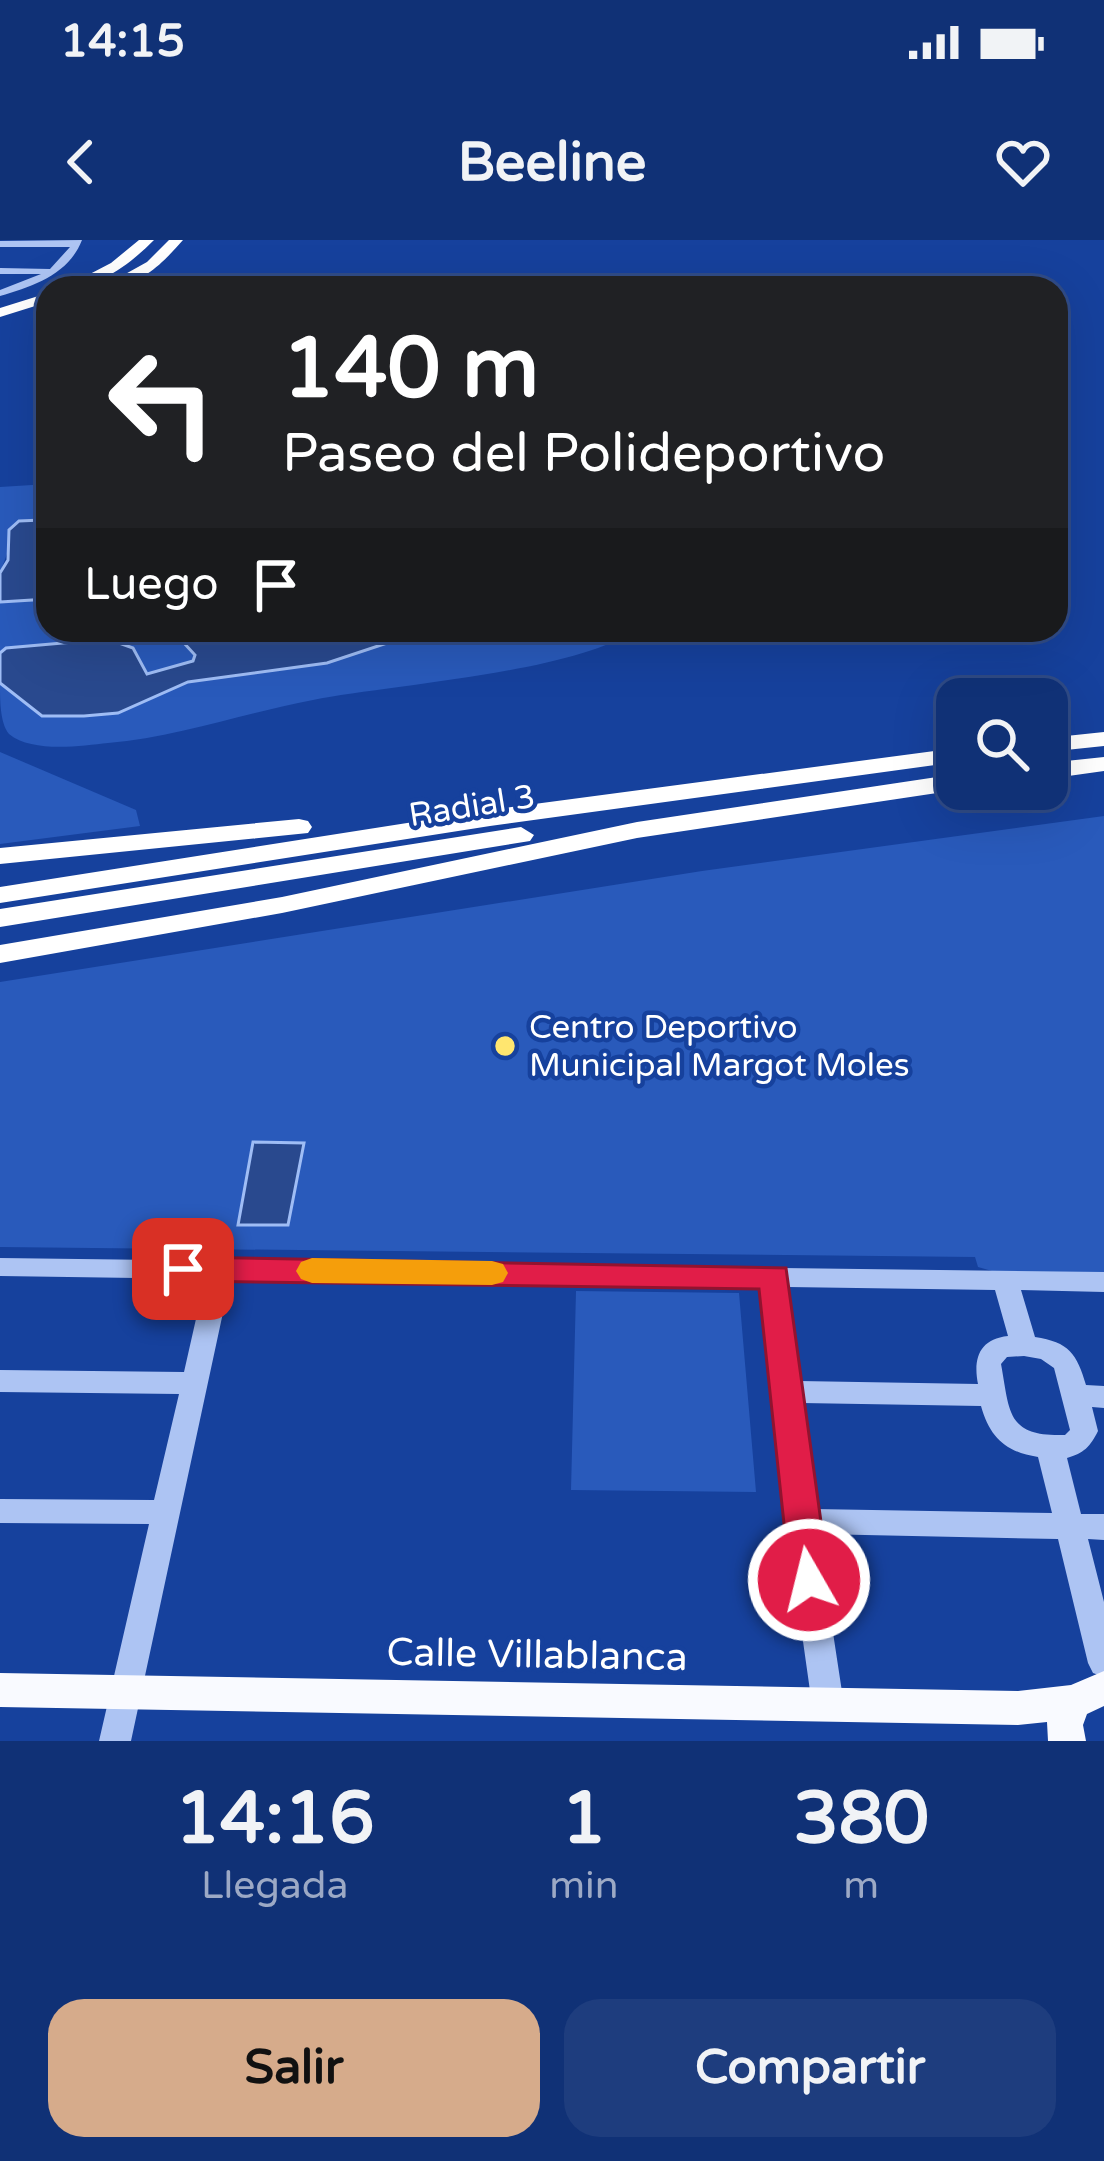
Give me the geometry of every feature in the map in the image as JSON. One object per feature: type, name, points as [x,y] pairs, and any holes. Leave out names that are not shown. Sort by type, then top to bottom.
[{"type":"highway","points":[[95,276],[116,266],[147,240]]},
{"type":"highway","points":[[110,276],[159,240]]},
{"type":"highway","points":[[131,276],[152,265],[176,240]]},
{"type":"highway","points":[[0,320],[36,308]]},
{"type":"highway","points":[[1068,739],[1104,735]]},
{"type":"highway","points":[[0,856],[486,806],[936,748]]},
{"type":"highway","name":"Radial 3","points":[[0,895],[490,818],[936,758]]},
{"type":"highway","points":[[1068,765],[1104,761]]},
{"type":"highway","name":"Radial 3","points":[[0,918],[628,818],[936,781]]},
{"type":"highway","points":[[0,954],[282,905],[637,830],[936,782]]},
{"type":"main road","name":"Calle Villablanca","points":[[0,1690],[1034,1708],[1088,1695]]},
{"type":"main road","points":[[1067,1741],[1064,1725],[1088,1695]]},
{"type":"street","points":[[0,244],[77,242],[69,259],[40,276]]},
{"type":"street","points":[[0,264],[46,244]]},
{"type":"street","points":[[0,264],[17,271],[52,271]]},
{"type":"street","points":[[0,293],[36,278]]},
{"type":"street","points":[[0,1267],[1104,1282]]},
{"type":"street","points":[[115,1741],[220,1270]]},
{"type":"street","points":[[774,1277],[801,1521],[828,1705]]},
{"type":"street","points":[[1005,1280],[1024,1346]]},
{"type":"street","points":[[1024,1346],[1058,1354],[1091,1396],[1080,1441],[1070,1447],[1008,1440],[987,1361],[1000,1347],[1024,1346]]},
{"type":"street","points":[[0,1381],[195,1383]]},
{"type":"street","points":[[788,1392],[994,1395]]},
{"type":"street","points":[[1050,1448],[1104,1663]]},
{"type":"street","points":[[0,1511],[166,1512]]},
{"type":"street","points":[[801,1521],[1104,1527]]},
{"type":"shaded area","points":[[36,485],[36,520],[19,521],[0,573],[0,487]]},
{"type":"shaded area","points":[[36,520],[36,600],[0,602],[9,530],[19,521]]},
{"type":"shaded area","points":[[36,600],[36,642],[184,642],[196,655],[193,661],[147,674],[7,648],[0,653],[0,602]]},
{"type":"shaded area","points":[[116,642],[133,648],[147,674],[193,661],[195,655],[183,642],[440,642],[387,643],[327,663],[188,682],[118,713],[42,716],[0,683],[0,653],[6,648]]},
{"type":"shaded area","points":[[611,642],[528,667],[313,700],[134,740],[30,744],[9,734],[1,711],[0,683],[42,716],[118,713],[188,682],[387,643]]},
{"type":"shaded area","points":[[0,752],[136,810],[140,826],[0,844]]},
{"type":"shaded area","name":"Centro Deportivo Municipal Margot Moles","points":[[1104,816],[1104,1274],[999,1273],[978,1267],[975,1257],[0,1247],[0,982],[702,871]]},
{"type":"shaded area","points":[[253,1142],[304,1143],[288,1225],[238,1225]]},
{"type":"shaded area","points":[[576,1291],[739,1293],[756,1492],[571,1490]]},
{"type":"slow traffic","points":[[312,1271],[492,1273]]},
{"type":"place","name":"Centro Deportivo Municipal Margot Moles","points":[[505,1046]]},
{"type":"route","points":[[183,1269],[774,1277],[809,1580]]}]
